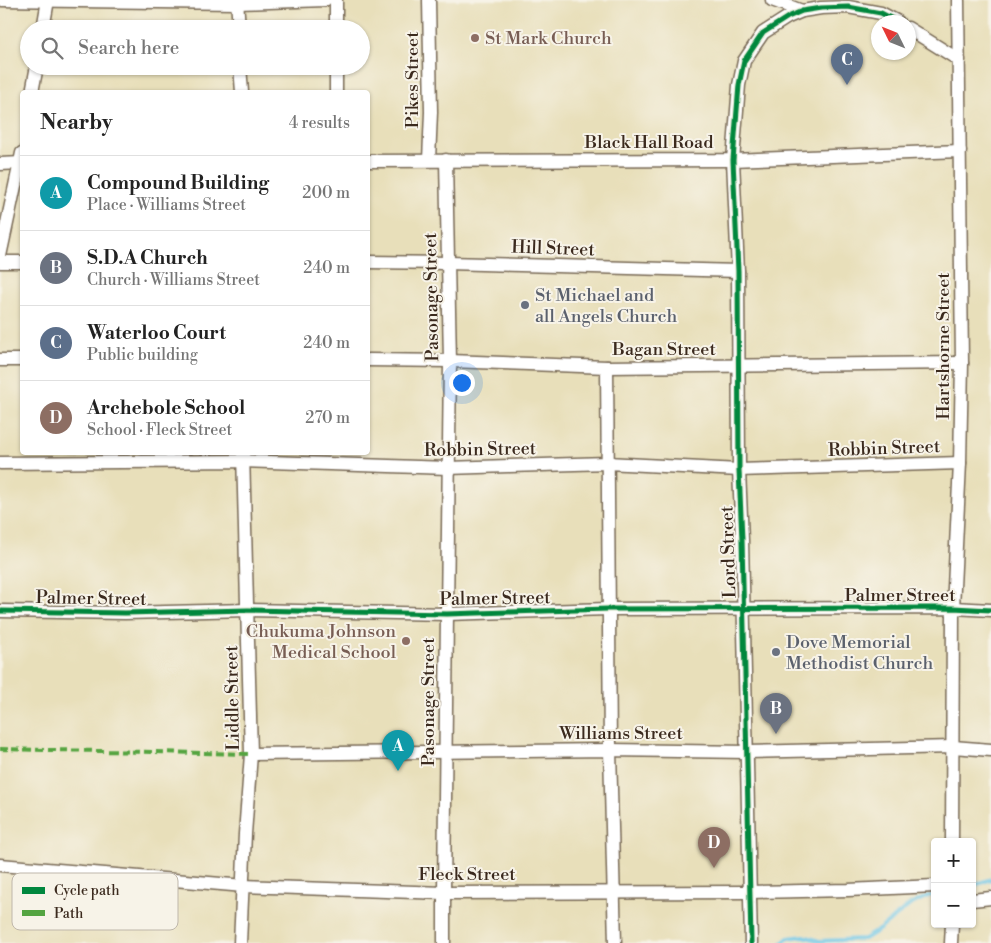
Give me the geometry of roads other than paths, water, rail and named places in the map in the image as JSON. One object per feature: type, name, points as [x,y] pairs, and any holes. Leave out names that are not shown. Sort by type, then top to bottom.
[{"type":"street","points":[[0,0],[237,2],[326,0]]},
{"type":"street","points":[[336,0],[336,20]]},
{"type":"street","name":"Pikes Street","points":[[429,0],[429,160]]},
{"type":"street","points":[[772,0],[802,11],[821,8],[848,8],[885,15]]},
{"type":"street","name":"Hartshorne Street","points":[[952,838],[953,608],[960,463],[962,363],[958,0]]},
{"type":"street","points":[[45,20],[48,1]]},
{"type":"street","points":[[237,2],[238,20]]},
{"type":"street","name":"Lord Street","points":[[751,943],[739,470],[738,271],[733,160],[739,85],[744,61],[763,32],[802,11]]},
{"type":"street","points":[[916,33],[959,60]]},
{"type":"street","points":[[32,90],[35,75]]},
{"type":"street","points":[[241,75],[242,90]]},
{"type":"street","points":[[336,75],[336,90]]},
{"type":"street","name":"Black Hall Road","points":[[370,161],[733,160],[960,151]]},
{"type":"street","points":[[0,164],[20,160]]},
{"type":"street","name":"Pasonage Street","points":[[444,943],[450,361],[446,160]]},
{"type":"street","points":[[0,256],[20,169]]},
{"type":"street","points":[[0,262],[20,262]]},
{"type":"street","name":"Hill Street","points":[[370,262],[738,271]]},
{"type":"street","points":[[0,360],[20,360]]},
{"type":"street","name":"Bagan Street","points":[[370,360],[607,367],[962,363]]},
{"type":"street","points":[[607,367],[608,609],[615,943]]},
{"type":"street","name":"Robbin Street","points":[[0,463],[243,457],[448,468],[608,463],[739,470],[960,463]]},
{"type":"street","name":"Liddle Street","points":[[240,943],[251,754],[243,457]]},
{"type":"street","name":"Palmer Street","points":[[0,611],[125,613],[248,610],[446,614],[608,609],[953,608],[991,610]]},
{"type":"street","name":"Williams Street","points":[[251,754],[610,750],[747,752],[953,747],[991,750]]},
{"type":"street","name":"Fleck Street","points":[[0,865],[93,873]]},
{"type":"street","name":"Fleck Street","points":[[178,880],[244,886],[444,893],[750,892],[931,886]]},
{"type":"street","points":[[976,900],[991,898]]},
{"type":"street","points":[[951,943],[952,928]]},
{"type":"waterway","points":[[976,885],[991,879]]},
{"type":"waterway","points":[[782,943],[788,938],[804,936],[819,941],[864,939],[910,905],[931,896]]},
{"type":"place","name":"St Mark Church","points":[[475,38]]},
{"type":"place","name":"Waterloo Court","points":[[847,85]]},
{"type":"place","name":"St Michael and all Angels Church","points":[[525,305]]},
{"type":"place","name":"Chukuma Johnson Medical School","points":[[406,641]]},
{"type":"place","name":"Dove Memorial Methodist Church","points":[[776,652]]},
{"type":"place","name":"S.D.A Church","points":[[776,734]]},
{"type":"place","name":"Compound Building","points":[[398,771]]},
{"type":"place","name":"Archebole School","points":[[714,868]]}]
